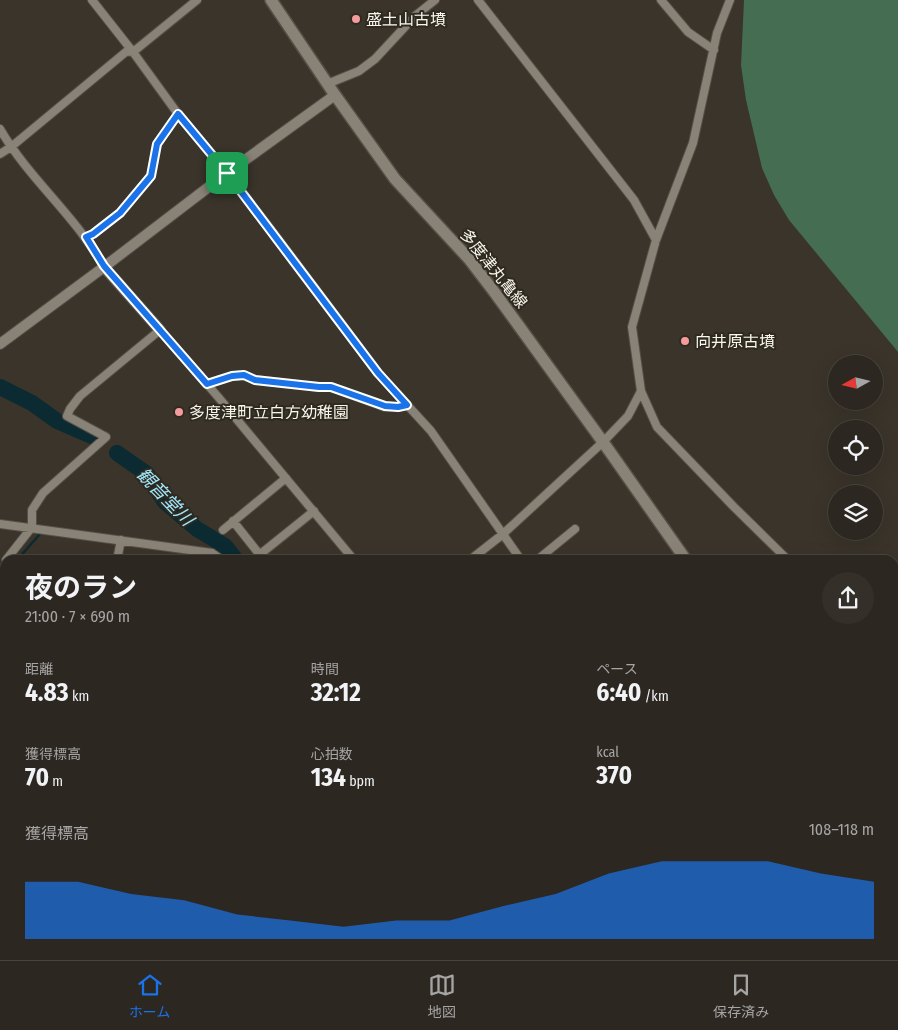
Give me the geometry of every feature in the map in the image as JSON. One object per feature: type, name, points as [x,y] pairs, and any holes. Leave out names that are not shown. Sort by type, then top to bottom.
[{"type":"main road","name":"多度津丸亀線","points":[[271,0],[327,84],[395,179],[474,266],[604,442],[683,555]]},
{"type":"street","points":[[92,0],[178,114],[227,173],[378,373],[431,432],[518,555]]},
{"type":"street","points":[[0,154],[127,51],[133,52],[197,0]]},
{"type":"street","points":[[327,84],[359,71],[367,65],[415,16],[435,0]]},
{"type":"street","points":[[478,0],[634,200],[656,240]]},
{"type":"street","points":[[661,0],[688,32],[714,50]]},
{"type":"street","points":[[730,0],[717,33],[693,143],[656,240],[632,327],[641,391],[657,427],[783,555]]},
{"type":"street","points":[[0,344],[227,173],[335,95]]},
{"type":"street","points":[[86,237],[93,234],[120,213],[151,176],[157,144],[178,114]]},
{"type":"street","points":[[0,129],[11,147],[86,237],[104,266],[207,384],[350,555]]},
{"type":"street","points":[[11,555],[32,527],[32,510],[44,493],[106,437],[67,416],[70,409],[80,396],[160,330]]},
{"type":"street","points":[[207,384],[232,376],[244,375],[255,380],[331,387],[385,406],[398,407],[407,405]]},
{"type":"street","points":[[476,555],[503,534],[604,442],[628,416],[641,391]]},
{"type":"street","points":[[223,530],[286,478]]},
{"type":"street","points":[[233,521],[260,555],[314,512]]},
{"type":"street","points":[[0,524],[32,527],[212,553],[215,555]]},
{"type":"street","points":[[543,555],[575,529]]},
{"type":"street","points":[[118,555],[121,540]]},
{"type":"green space","points":[[744,0],[898,0],[898,352],[789,220],[774,195],[762,168],[746,100],[741,65]]},
{"type":"waterway","name":"観音堂川","points":[[0,387],[32,403],[57,421],[96,438]]},
{"type":"waterway","name":"観音堂川","points":[[117,453],[147,474],[165,502],[197,529],[225,546],[232,555]]},
{"type":"waterway","points":[[21,555],[40,534]]},
{"type":"place","name":"盛土山古墳","points":[[356,19]]},
{"type":"place","name":"向井原古墳","points":[[685,341]]},
{"type":"place","name":"多度津町立白方幼稚園","points":[[179,412]]},
{"type":"route","points":[[178,114],[227,173],[378,373],[407,405],[398,407],[385,406],[331,387],[255,380],[244,375],[232,376],[207,384],[104,266],[86,237],[93,234],[120,213],[151,176],[157,144],[178,114]]}]
